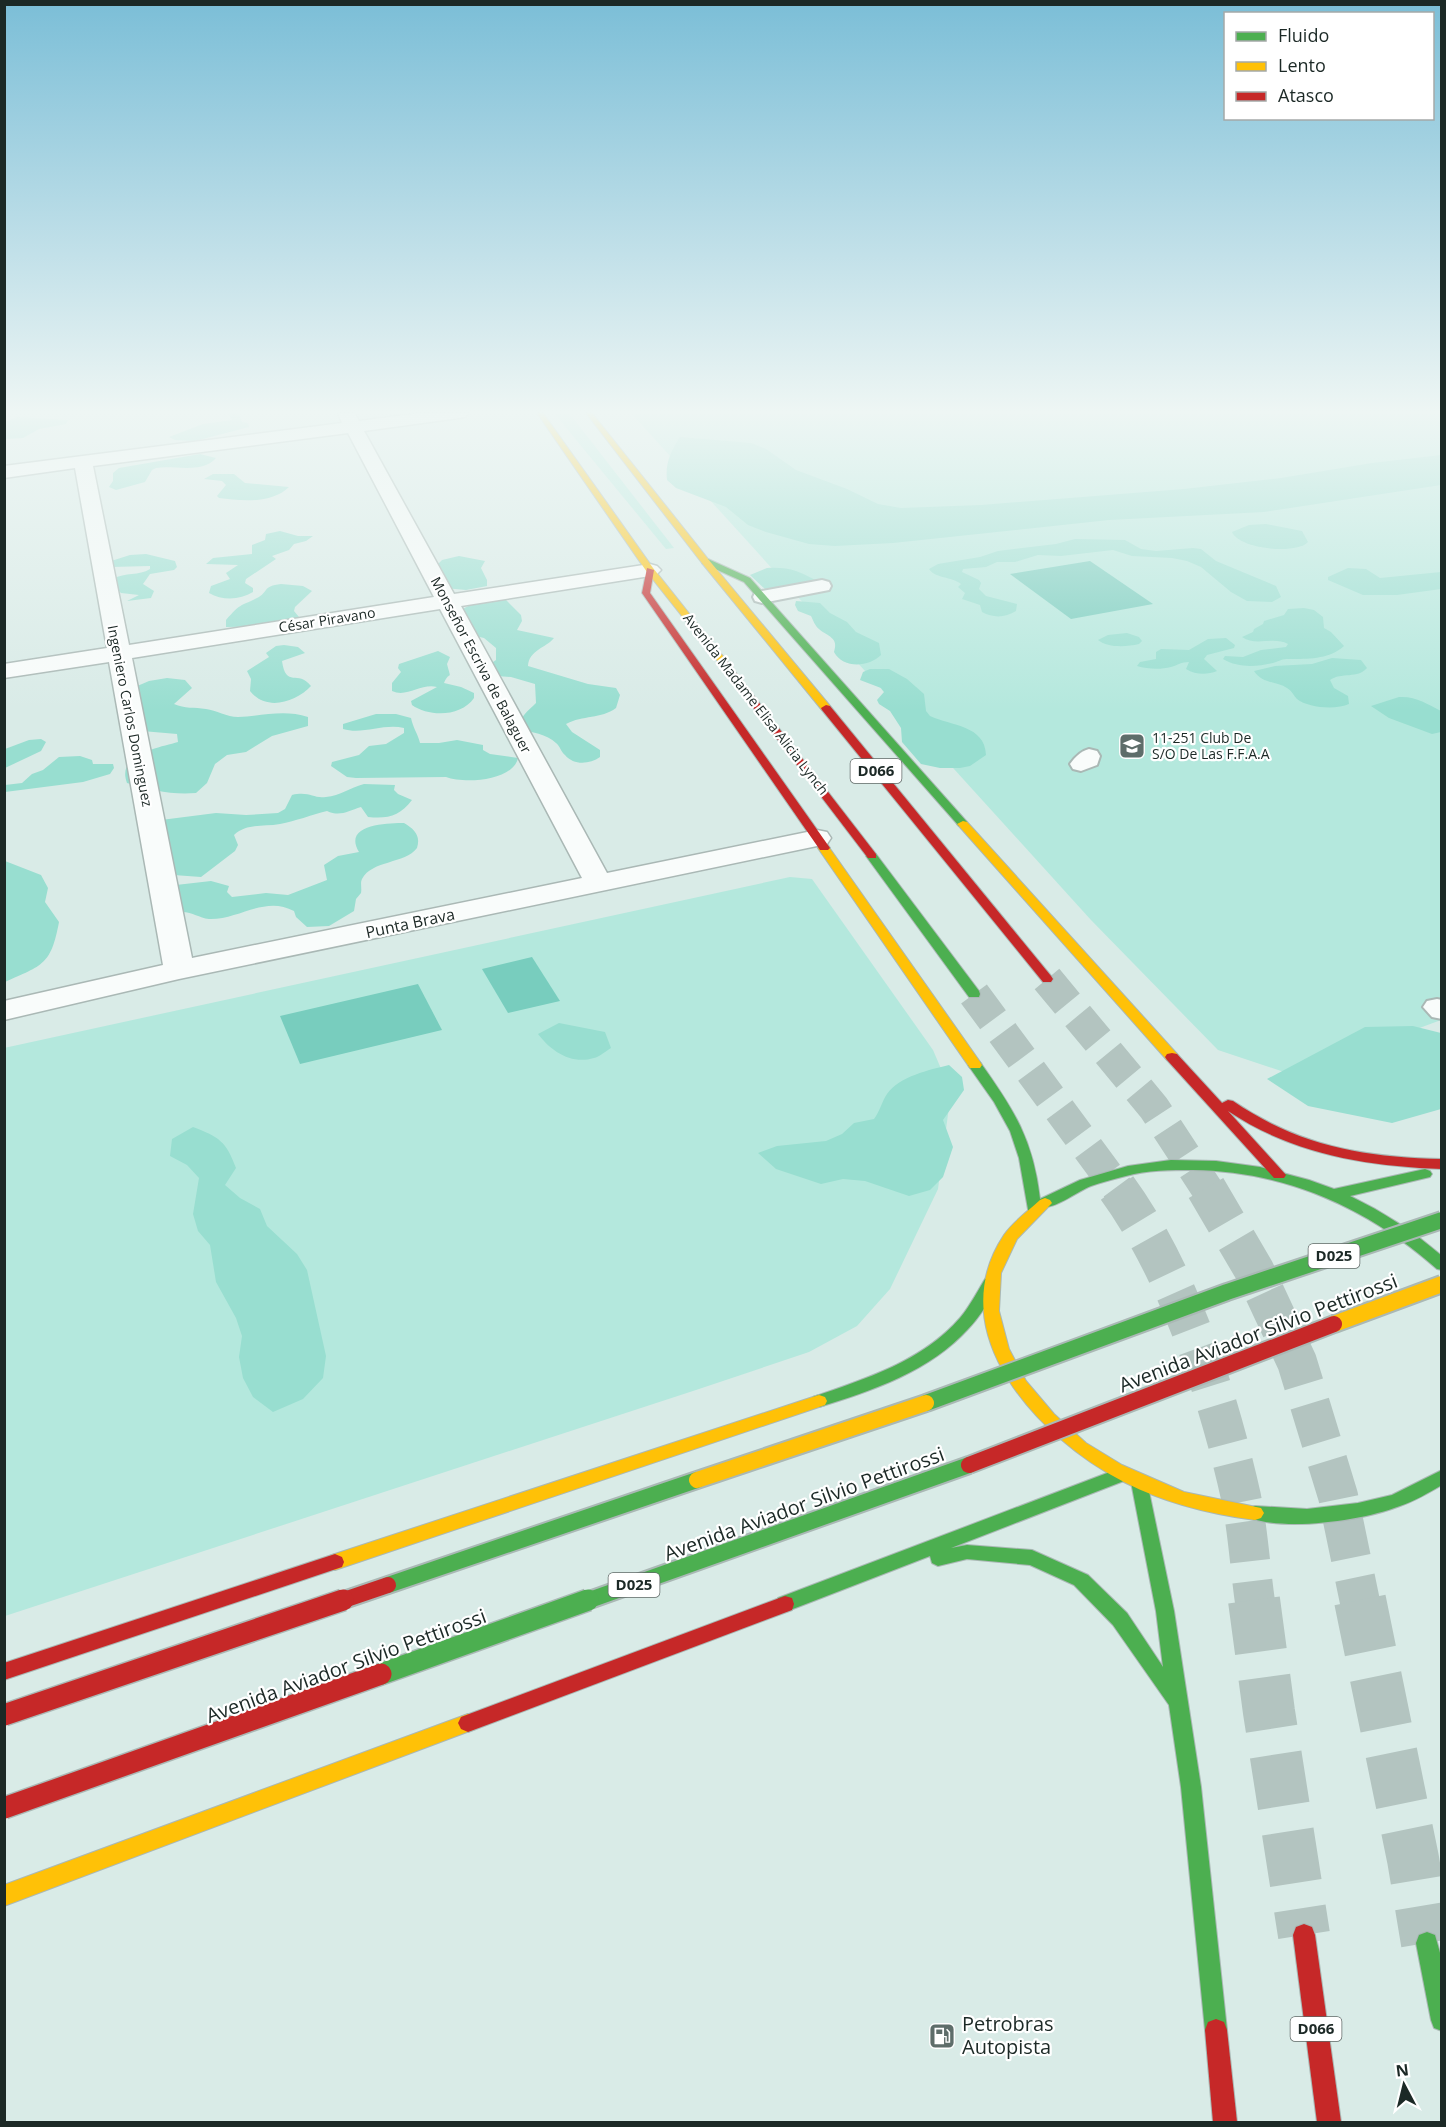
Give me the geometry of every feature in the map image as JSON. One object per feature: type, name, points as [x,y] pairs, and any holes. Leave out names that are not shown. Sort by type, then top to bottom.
[{"type":"highway","name":"Avenida Madame Elisa Alicia Lynch","points":[[610,512],[650,570],[814,778],[974,994]]},
{"type":"highway","name":"D066","points":[[667,512],[1047,980]]},
{"type":"highway","points":[[705,561],[747,580],[1279,1175]]},
{"type":"highway","points":[[650,570],[645,593],[995,1094],[1021,1140],[1032,1185],[1034,1211]]},
{"type":"highway","points":[[1187,1074],[1254,1123],[1310,1146],[1375,1160],[1442,1164]]},
{"type":"highway","points":[[1442,1265],[1421,1245],[1380,1216],[1335,1194],[1279,1175],[1223,1165],[1168,1164],[1117,1171],[1070,1187],[1034,1211],[1013,1232],[999,1256],[991,1283],[990,1315],[999,1349],[1017,1383],[1043,1416],[1079,1447],[1123,1473],[1188,1500],[1239,1512],[1289,1517],[1337,1515],[1383,1506],[1421,1490],[1442,1477]]},
{"type":"highway","points":[[1335,1194],[1442,1170]]},
{"type":"highway","name":"D025","points":[[4,1715],[929,1402],[1227,1292],[1442,1220]]},
{"type":"highway","points":[[4,1672],[887,1378],[925,1357],[961,1328],[991,1283]]},
{"type":"highway","name":"Avenida Aviador Silvio Pettirossi","points":[[4,1808],[976,1463],[1442,1284]]},
{"type":"highway","points":[[4,1896],[880,1569],[1123,1473]]},
{"type":"highway","points":[[1140,1482],[1165,1611],[1200,1856],[1225,2122]]},
{"type":"highway","points":[[880,1569],[967,1552],[1032,1558],[1081,1580],[1120,1619],[1179,1707]]},
{"type":"highway","name":"D066","points":[[1304,1935],[1329,2122]]},
{"type":"highway","points":[[1427,1943],[1442,2020]]},
{"type":"street","name":"Ingeniero Carlos Dominguez","points":[[92,512],[179,970]]},
{"type":"street","name":"Monseñor Escriva de Balaguer","points":[[399,512],[599,884]]},
{"type":"street","name":"César Piravano","points":[[4,671],[650,570]]},
{"type":"street","name":"Punta Brava","points":[[4,1011],[179,970],[817,838]]},
{"type":"lane","points":[[762,597],[822,586]]},
{"type":"shaded area","points":[[636,512],[646,512],[674,548],[666,549]]},
{"type":"shaded area","points":[[721,512],[1441,512],[1441,1020],[1293,1075],[1218,1050],[1091,920]]},
{"type":"shaded area","points":[[732,512],[1259,512],[1109,520],[893,543],[835,546],[809,544],[748,525]]},
{"type":"shaded area","points":[[1266,524],[1302,531],[1308,542],[1292,548],[1268,548],[1245,543],[1232,532],[1249,525]]},
{"type":"shaded area","points":[[280,531],[298,536],[313,536],[306,541],[294,544],[289,550],[272,556],[276,559],[246,579],[245,583],[253,588],[253,592],[231,599],[209,593],[211,586],[230,579],[226,573],[238,565],[206,564],[213,558],[252,554],[252,545],[265,540],[266,534]]},
{"type":"shaded area","points":[[1075,539],[1125,540],[1141,549],[1156,551],[1201,549],[1216,561],[1276,586],[1281,597],[1272,602],[1247,601],[1231,592],[1201,567],[1187,561],[1132,556],[1113,550],[1061,556],[1038,555],[1015,562],[997,562],[986,567],[963,569],[962,572],[979,580],[981,583],[979,589],[986,596],[1017,604],[1016,611],[1003,616],[995,616],[982,612],[980,605],[962,599],[965,593],[958,587],[961,584],[929,569],[938,564],[980,557],[998,551],[1056,544]]},
{"type":"shaded area","points":[[146,554],[175,561],[177,567],[174,570],[150,574],[143,584],[154,591],[151,598],[127,601],[139,595],[121,593],[114,586],[113,579],[146,571],[150,569],[150,566],[111,567],[108,562],[130,555]]},
{"type":"shaded area","points":[[459,556],[485,561],[481,568],[487,580],[487,586],[466,590],[444,588],[436,566],[442,560]]},
{"type":"shaded area","points":[[1090,561],[1153,604],[1071,619],[1010,574]]},
{"type":"shaded area","points":[[767,568],[794,570],[819,582],[775,591],[766,590],[750,575]]},
{"type":"shaded area","points":[[1348,568],[1366,569],[1380,578],[1441,572],[1441,589],[1397,595],[1363,595],[1328,580],[1328,577]]},
{"type":"shaded area","points":[[281,584],[303,586],[312,591],[295,607],[294,611],[299,617],[296,620],[274,626],[226,627],[226,620],[243,604],[261,596],[271,586]]},
{"type":"shaded area","points":[[494,598],[506,600],[521,615],[522,621],[517,630],[554,638],[531,656],[528,666],[588,684],[616,688],[620,695],[616,708],[604,714],[566,724],[572,732],[600,750],[600,757],[587,762],[573,761],[548,737],[519,729],[522,718],[536,703],[535,684],[511,677],[497,676],[487,666],[496,660],[496,648],[484,638],[449,630],[449,619],[454,615],[464,608]]},
{"type":"shaded area","points":[[796,601],[820,603],[830,613],[847,622],[856,632],[879,643],[881,655],[863,664],[850,664],[838,658],[834,652],[834,640],[818,628],[811,616],[798,611]]},
{"type":"shaded area","points":[[1288,609],[1314,610],[1323,617],[1324,628],[1344,646],[1324,656],[1309,659],[1284,659],[1260,665],[1247,666],[1223,659],[1225,656],[1243,657],[1261,650],[1286,647],[1288,644],[1282,642],[1253,641],[1242,637],[1253,632],[1264,621],[1284,615]]},
{"type":"shaded area","points":[[1127,633],[1139,637],[1142,641],[1129,646],[1117,646],[1098,640],[1108,635]]},
{"type":"shaded area","points":[[1226,638],[1235,645],[1234,648],[1207,655],[1204,659],[1217,671],[1202,674],[1190,671],[1186,669],[1189,662],[1162,669],[1137,666],[1140,662],[1156,659],[1156,652],[1161,649],[1189,650],[1208,639]]},
{"type":"shaded area","points":[[276,646],[298,647],[305,653],[282,661],[286,674],[302,679],[311,686],[305,692],[289,700],[272,703],[264,701],[250,691],[251,679],[247,671],[269,657],[266,653]]},
{"type":"shaded area","points":[[438,651],[450,657],[447,664],[450,675],[444,683],[474,693],[474,698],[468,704],[453,712],[427,712],[412,705],[411,701],[437,687],[425,687],[403,693],[392,691],[392,683],[401,672],[398,668],[399,664]]},
{"type":"shaded area","points":[[1332,658],[1361,660],[1367,668],[1359,673],[1330,680],[1334,688],[1348,696],[1349,704],[1343,706],[1322,707],[1302,702],[1287,688],[1261,678],[1254,671],[1275,666],[1312,664]]},
{"type":"shaded area","points":[[870,669],[889,669],[907,679],[924,694],[926,711],[930,716],[973,732],[984,745],[986,755],[970,766],[960,768],[940,768],[921,764],[902,742],[901,728],[890,711],[879,704],[877,700],[884,692],[881,688],[860,680],[863,672]]},
{"type":"shaded area","points":[[167,678],[185,680],[192,688],[174,704],[178,706],[210,710],[234,717],[290,713],[308,717],[308,726],[272,736],[246,752],[227,755],[215,764],[207,783],[196,793],[161,791],[127,783],[125,773],[133,759],[150,750],[178,742],[177,734],[142,731],[135,687],[149,681]]},
{"type":"shaded area","points":[[1399,697],[1416,699],[1441,711],[1441,732],[1432,734],[1389,718],[1371,706]]},
{"type":"shaded area","points":[[376,714],[396,714],[411,718],[420,743],[457,740],[483,745],[483,750],[490,754],[518,758],[507,772],[487,779],[347,777],[331,766],[332,762],[359,755],[369,746],[386,744],[404,733],[404,728],[396,727],[358,731],[343,729],[343,724]]},
{"type":"shaded area","points":[[41,739],[46,742],[41,751],[5,768],[5,749],[29,740]]},
{"type":"shaded area","points":[[80,756],[92,760],[93,764],[113,764],[114,768],[110,774],[83,782],[5,792],[5,785],[22,783],[59,757]]},
{"type":"shaded area","points":[[364,784],[395,785],[394,790],[398,794],[412,800],[403,810],[388,817],[368,817],[361,807],[344,813],[327,811],[286,823],[244,829],[234,835],[238,845],[235,851],[201,877],[160,874],[161,820],[216,813],[246,815],[278,813],[285,809],[292,795],[331,796]]},
{"type":"shaded area","points":[[404,823],[416,833],[417,848],[405,857],[373,868],[367,873],[361,881],[361,893],[356,899],[354,911],[329,926],[307,927],[296,917],[294,911],[273,906],[209,919],[182,912],[176,885],[211,881],[229,886],[227,892],[232,897],[266,893],[288,895],[327,880],[324,865],[338,856],[359,852],[355,843],[362,831],[378,825]]},
{"type":"shaded area","points":[[5,861],[41,875],[48,888],[45,902],[59,922],[53,947],[43,962],[28,972],[5,982]]},
{"type":"shaded area","points":[[790,877],[812,879],[933,1050],[951,1092],[938,1189],[890,1289],[857,1326],[809,1352],[5,1616],[4,1048]]},
{"type":"shaded area","points":[[532,957],[560,1001],[508,1013],[482,969]]},
{"type":"shaded area","points":[[418,984],[442,1030],[300,1064],[280,1016]]},
{"type":"shaded area","points":[[559,1023],[605,1032],[611,1048],[586,1060],[577,1060],[562,1055],[538,1034]]},
{"type":"shaded area","points":[[1413,1026],[1441,1033],[1441,1109],[1392,1123],[1308,1106],[1267,1079],[1365,1027]]},
{"type":"shaded area","points":[[949,1065],[962,1077],[964,1090],[943,1120],[953,1147],[943,1177],[930,1190],[909,1196],[865,1181],[843,1179],[821,1184],[776,1169],[758,1153],[777,1146],[826,1141],[842,1134],[854,1123],[874,1119],[887,1094],[899,1083],[915,1075]]},
{"type":"shaded area","points":[[193,1127],[215,1137],[225,1146],[236,1168],[225,1185],[240,1198],[260,1209],[267,1226],[297,1254],[307,1270],[326,1356],[323,1378],[303,1399],[273,1412],[253,1397],[243,1378],[239,1357],[242,1336],[236,1318],[216,1282],[210,1245],[198,1231],[193,1214],[199,1178],[187,1165],[170,1156],[172,1139]]},
{"type":"tunnel","points":[[1047,979],[1154,1108],[1207,1189]]},
{"type":"tunnel","points":[[974,994],[1118,1189]]},
{"type":"tunnel","points":[[1117,1188],[1139,1221],[1159,1258],[1194,1336],[1208,1377],[1241,1497],[1255,1602]]},
{"type":"tunnel","points":[[1206,1188],[1254,1270],[1297,1362],[1338,1496],[1360,1602]]},
{"type":"tunnel","points":[[1254,1600],[1304,1935]]},
{"type":"tunnel","points":[[1360,1600],[1413,1859],[1427,1943]]},
{"type":"traffic: fast","points":[[705,561],[747,580],[963,824]]},
{"type":"traffic: fast","points":[[872,856],[974,994]]},
{"type":"traffic: fast","points":[[975,1065],[1001,1102],[1017,1131],[1028,1167],[1034,1211]]},
{"type":"traffic: fast","points":[[1045,1203],[1085,1183],[1128,1171],[1171,1165],[1216,1165],[1260,1172],[1304,1183],[1345,1199],[1392,1225],[1442,1265]]},
{"type":"traffic: fast","points":[[1335,1194],[1425,1174]]},
{"type":"traffic: fast","points":[[926,1403],[1227,1292],[1442,1220]]},
{"type":"traffic: fast","points":[[819,1401],[893,1373],[927,1355],[964,1324],[991,1283]]},
{"type":"traffic: fast","points":[[381,1674],[969,1465]]},
{"type":"traffic: fast","points":[[785,1604],[1123,1474]]},
{"type":"traffic: fast","points":[[1255,1513],[1307,1516],[1375,1507],[1398,1500],[1442,1477]]},
{"type":"traffic: fast","points":[[388,1585],[697,1480]]},
{"type":"traffic: fast","points":[[1140,1482],[1165,1611],[1191,1787],[1216,2030]]},
{"type":"traffic: fast","points":[[938,1558],[967,1552],[1032,1558],[1081,1580],[1120,1619],[1174,1698]]},
{"type":"traffic: fast","points":[[1427,1943],[1442,2020]]},
{"type":"traffic: slow","points":[[610,512],[650,570],[723,662]]},
{"type":"traffic: slow","points":[[667,512],[826,708]]},
{"type":"traffic: slow","points":[[963,824],[1172,1057]]},
{"type":"traffic: slow","points":[[824,848],[975,1065]]},
{"type":"traffic: slow","points":[[1045,1203],[1011,1237],[994,1273],[991,1311],[1001,1349],[1020,1386],[1048,1419],[1080,1447],[1132,1479],[1201,1504],[1255,1513]]},
{"type":"traffic: slow","points":[[1334,1324],[1442,1284]]},
{"type":"traffic: slow","points":[[335,1562],[819,1401]]},
{"type":"traffic: slow","points":[[697,1480],[926,1403]]},
{"type":"traffic: slow","points":[[4,1896],[468,1723]]},
{"type":"traffic: jam","points":[[650,570],[646,593],[824,848]]},
{"type":"traffic: jam","points":[[723,662],[872,856]]},
{"type":"traffic: jam","points":[[826,708],[1047,979]]},
{"type":"traffic: jam","points":[[1172,1057],[1279,1175]]},
{"type":"traffic: jam","points":[[1228,1104],[1277,1133],[1330,1151],[1386,1161],[1442,1164]]},
{"type":"traffic: jam","points":[[969,1465],[1334,1324]]},
{"type":"traffic: jam","points":[[4,1672],[335,1562]]},
{"type":"traffic: jam","points":[[4,1715],[388,1585]]},
{"type":"traffic: jam","points":[[468,1723],[785,1604]]},
{"type":"traffic: jam","points":[[4,1808],[381,1674]]},
{"type":"traffic: jam","points":[[1304,1935],[1329,2122]]},
{"type":"traffic: jam","points":[[1216,2030],[1225,2122]]},
{"type":"place","name":"11-251 Club De S/O De Las F.F.A.A","points":[[1132,746]]},
{"type":"place","name":"Petrobras Autopista","points":[[942,2036]]}]
